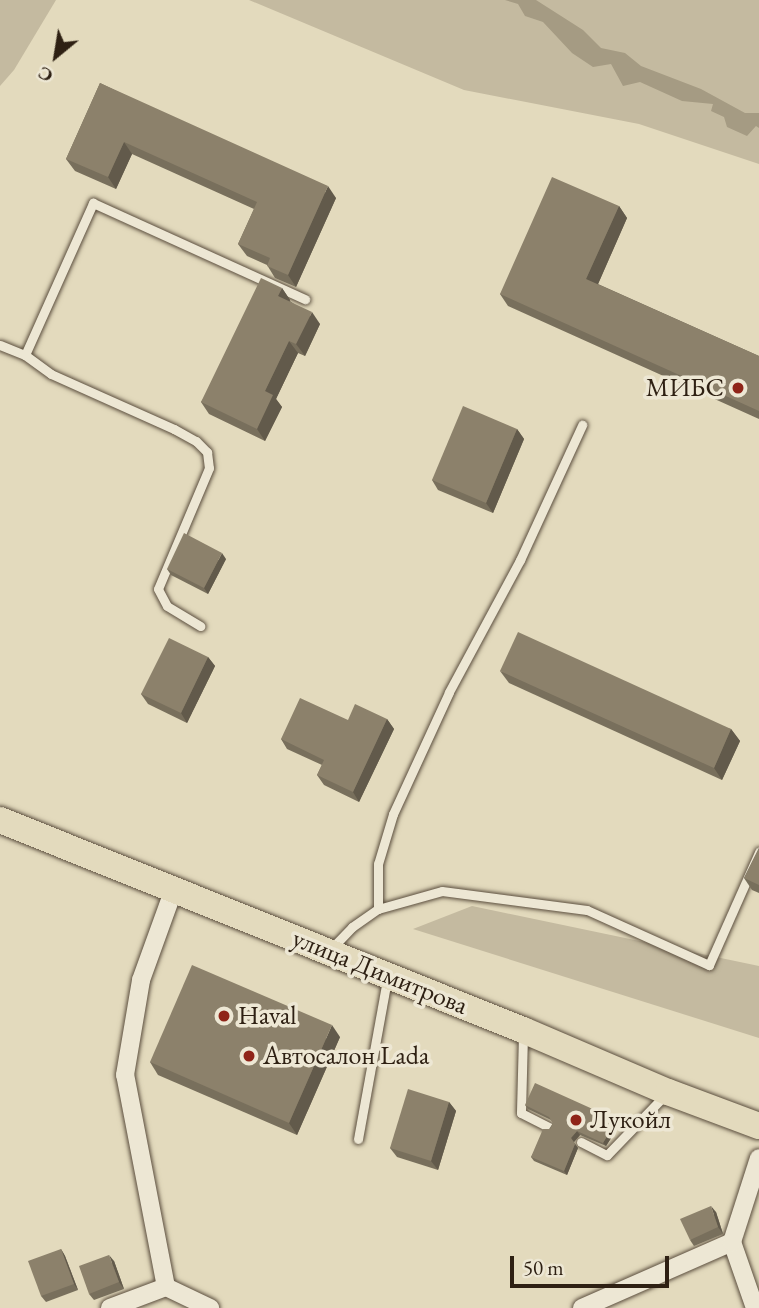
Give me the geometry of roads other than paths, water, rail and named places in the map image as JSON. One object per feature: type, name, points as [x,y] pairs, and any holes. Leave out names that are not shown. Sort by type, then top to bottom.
[{"type":"main road","name":"улица Димитрова","points":[[0,820],[388,975],[668,1092],[759,1126]]},
{"type":"street","points":[[166,1287],[125,1075],[141,980],[174,890]]},
{"type":"street","points":[[755,1308],[732,1242],[759,1158]]},
{"type":"street","points":[[582,1308],[732,1242]]},
{"type":"street","points":[[110,1308],[166,1287],[210,1308]]},
{"type":"lane","points":[[25,355],[93,202],[305,299]]},
{"type":"lane","points":[[0,345],[25,355],[51,374],[174,429],[207,452],[209,468],[158,589],[167,606],[200,626]]},
{"type":"lane","points":[[378,909],[378,864],[393,814],[449,692],[520,560],[582,425]]},
{"type":"lane","points":[[329,951],[352,927],[378,909],[442,891],[587,910],[709,965],[759,852]]},
{"type":"lane","points":[[358,1139],[388,975]]},
{"type":"lane","points":[[523,1030],[521,1113],[549,1127]]},
{"type":"lane","points":[[581,1142],[607,1155],[668,1092]]},
{"type":"place","name":"МИБС","points":[[738,388]]},
{"type":"place","name":"Haval","points":[[224,1016]]},
{"type":"place","name":"Автосалон Lada","points":[[249,1056]]},
{"type":"place","name":"Лукойл","points":[[576,1120]]}]
